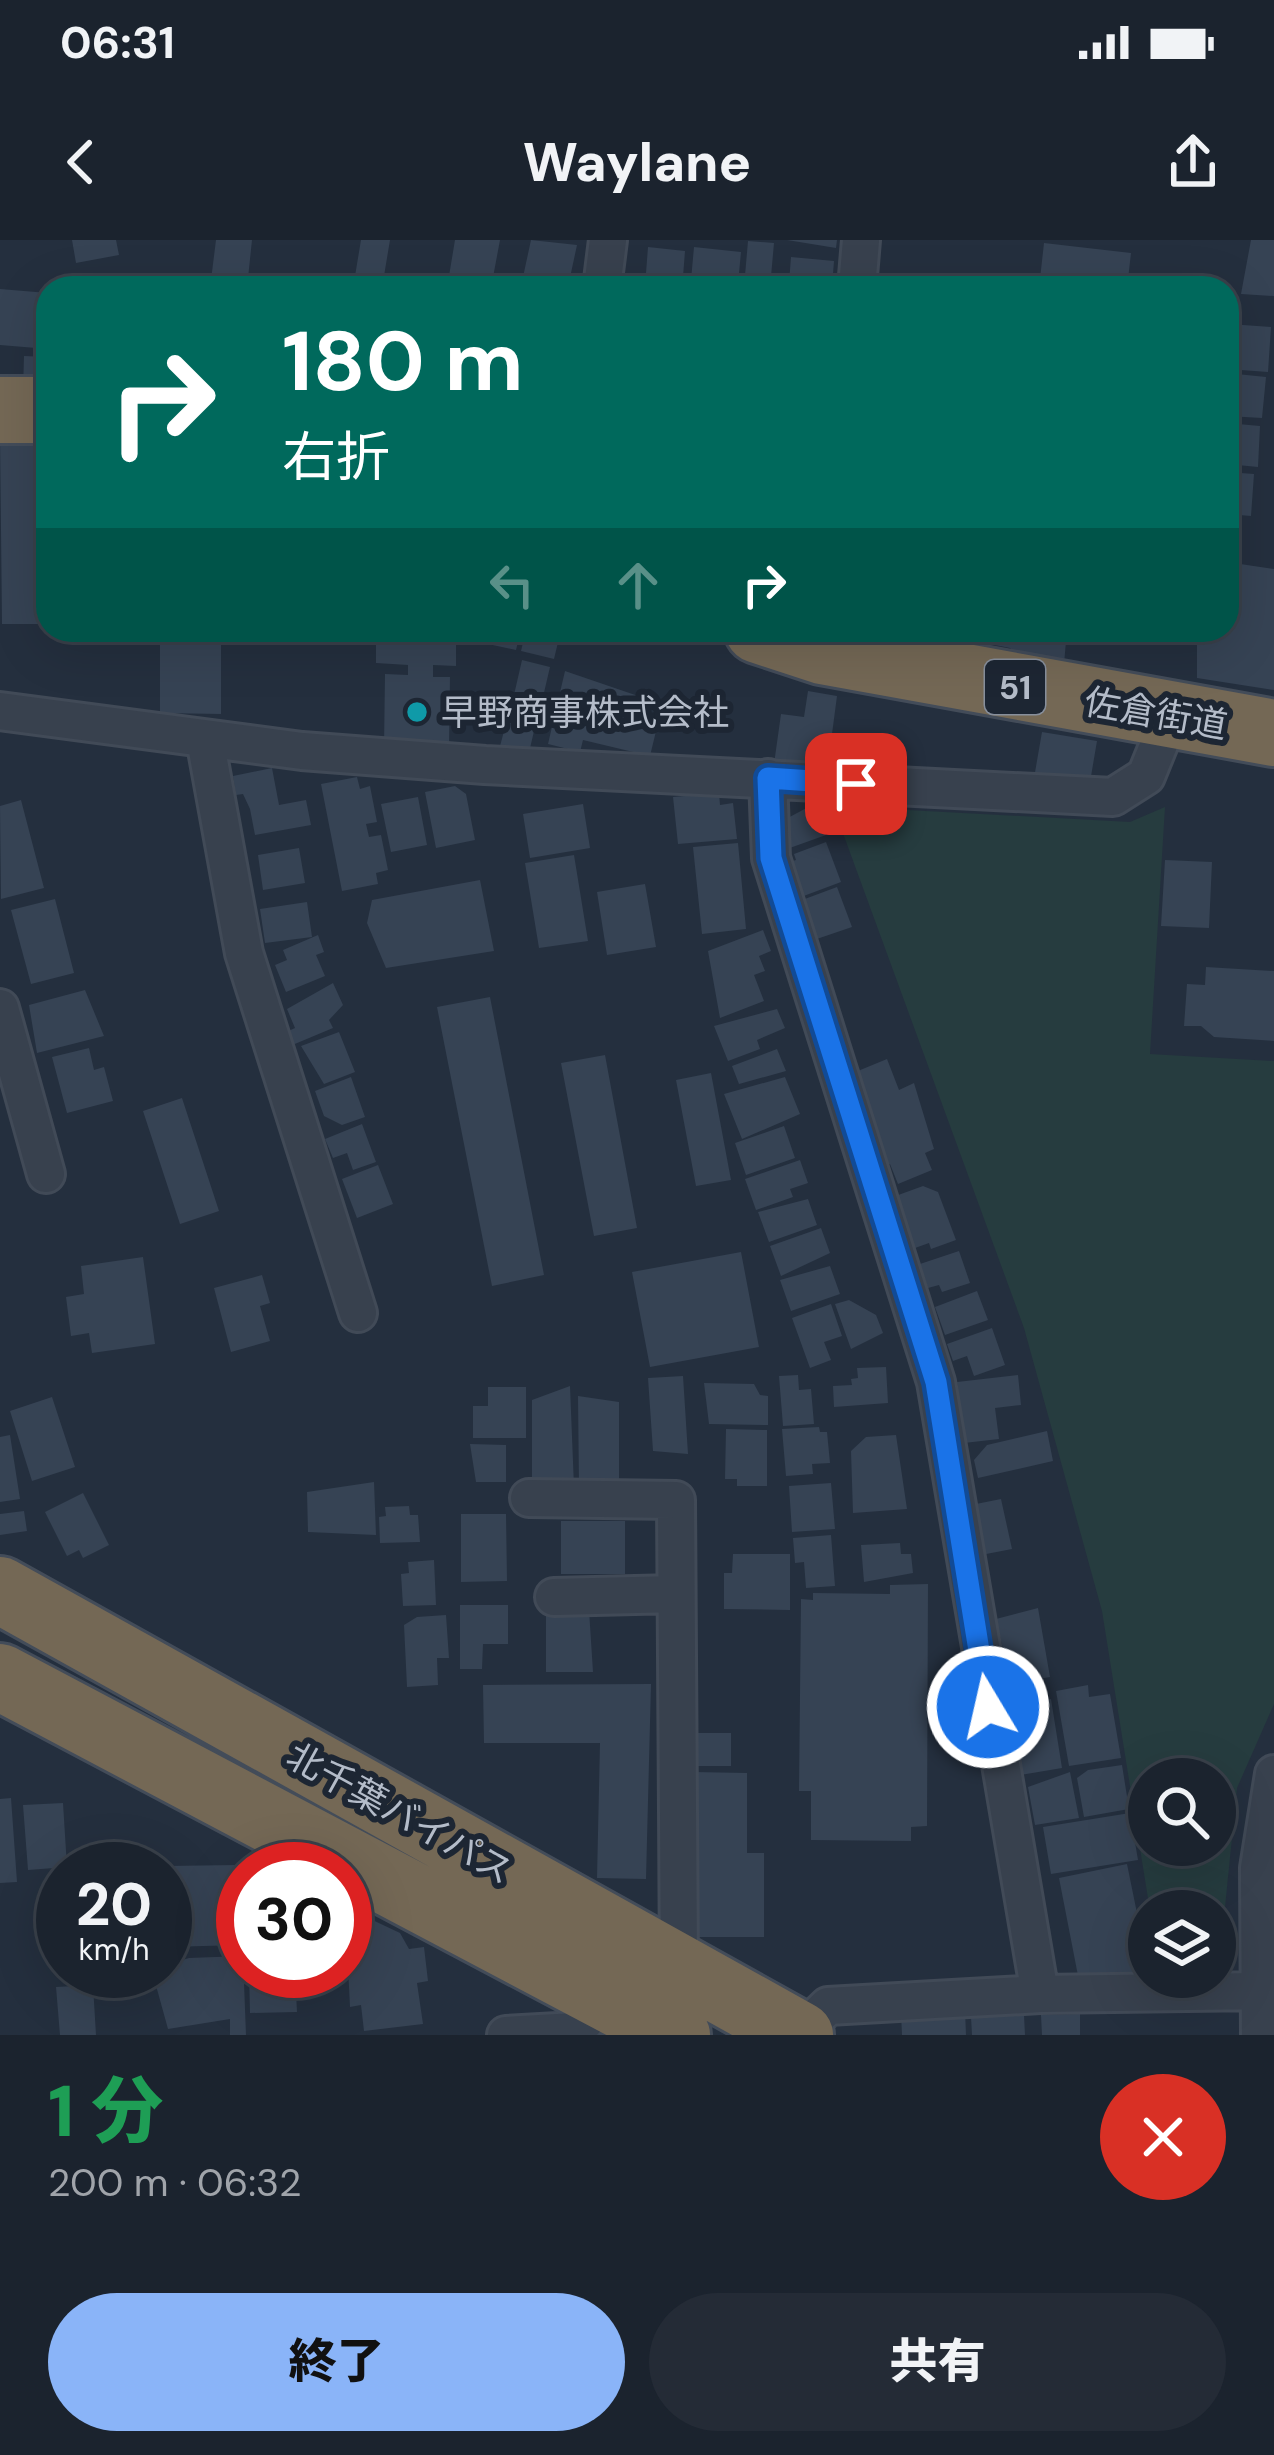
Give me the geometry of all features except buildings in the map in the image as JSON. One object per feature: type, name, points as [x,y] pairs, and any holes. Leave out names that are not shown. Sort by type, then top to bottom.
[{"type":"highway","points":[[0,410],[36,410]]},
{"type":"highway","name":"佐倉街道","points":[[832,642],[1170,717],[1274,733]]},
{"type":"highway","name":"北千葉バイパス","points":[[0,1590],[800,2035]]},
{"type":"highway","name":"北千葉バイパス","points":[[0,1678],[677,2035]]},
{"type":"street","points":[[604,276],[608,240]]},
{"type":"street","points":[[858,276],[861,240]]},
{"type":"street","points":[[0,711],[205,739],[485,765],[1113,796],[1146,776],[1170,717]]},
{"type":"street","points":[[205,739],[244,953],[358,1313]]},
{"type":"street","points":[[768,778],[771,858],[936,1382],[1040,1994]]},
{"type":"street","points":[[0,1008],[46,1174]]},
{"type":"street","points":[[529,1498],[676,1500],[679,1968]]},
{"type":"street","points":[[554,1597],[676,1594]]},
{"type":"street","points":[[800,2035],[828,2006],[1040,1994],[1263,2012],[1259,1868],[1274,1774]]},
{"type":"street","points":[[506,2035],[576,2031],[606,1999]]},
{"type":"green space","points":[[833,806],[1130,822],[1165,807],[1150,1054],[1274,1061],[1274,1704],[1236,1798],[1236,1758],[1128,1758],[1128,1774],[1102,1611],[1024,1328]]},
{"type":"green space","points":[[1143,1866],[1229,1866],[1227,1890],[1147,1890]]},
{"type":"place","name":"早野商事株式会社","points":[[417,712]]},
{"type":"route","points":[[856,784],[768,778],[771,858],[936,1382],[988,1707]]}]
